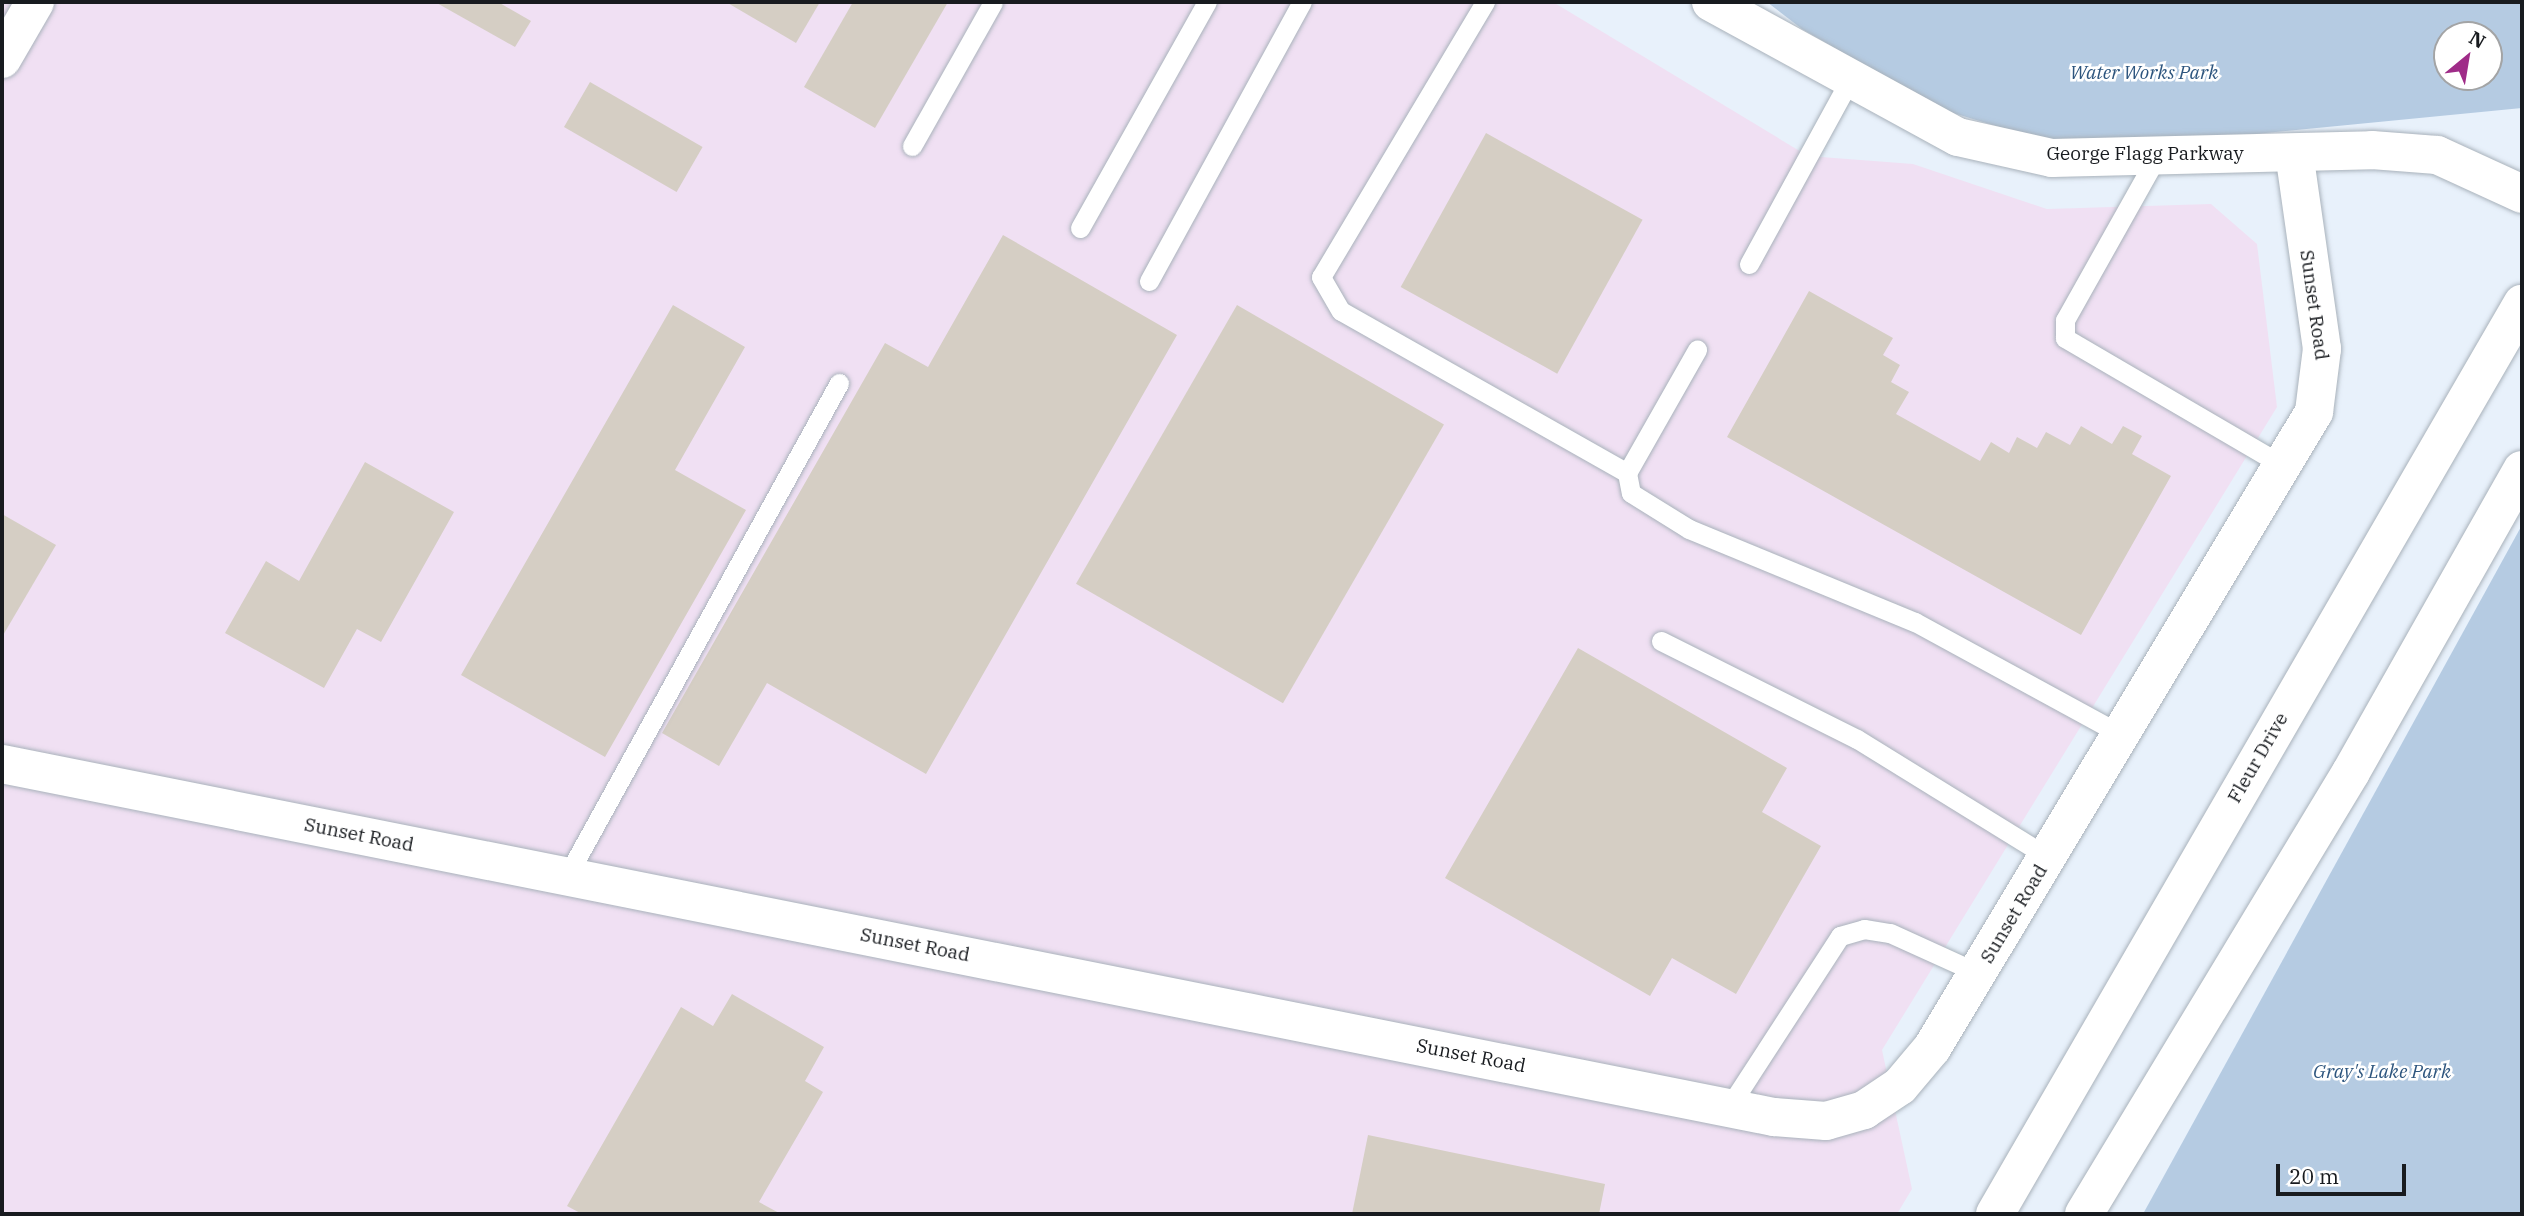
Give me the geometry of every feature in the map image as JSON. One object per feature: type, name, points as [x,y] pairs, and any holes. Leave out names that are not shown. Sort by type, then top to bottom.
[{"type":"street","points":[[2,59],[35,2]]},
{"type":"street","name":"George Flagg Parkway","points":[[1711,2],[1849,81],[1958,137],[2052,158],[2156,158],[2294,153],[2437,155],[2522,194]]},
{"type":"street","name":"Sunset Road","points":[[2,764],[1729,1107],[1826,1121],[1864,1110],[1900,1086],[1932,1048],[2286,467],[2323,379],[2294,153]]},
{"type":"street","name":"Fleur Drive","points":[[1995,1214],[2522,304]]},
{"type":"street","points":[[2084,1214],[2351,772],[2522,470]]},
{"type":"lane","points":[[912,146],[993,2]]},
{"type":"lane","points":[[1080,228],[1207,2]]},
{"type":"lane","points":[[1149,281],[1301,2]]},
{"type":"lane","points":[[1485,2],[1321,277],[1341,311],[1627,473]]},
{"type":"lane","points":[[1749,264],[1849,81]]},
{"type":"lane","points":[[2156,158],[2069,310],[2065,338],[2286,467]]},
{"type":"lane","points":[[1697,350],[1627,473],[1631,493],[1689,528],[1915,622],[2122,735]]},
{"type":"lane","points":[[567,876],[839,383]]},
{"type":"lane","points":[[1661,641],[1857,739],[2048,857]]},
{"type":"lane","points":[[1729,1107],[1840,936],[1864,929],[1890,933],[1978,973]]},
{"type":"shaded area","points":[[2,2],[1553,2],[1808,156],[1913,164],[2047,209],[2211,204],[2257,244],[2277,407],[1882,1050],[1912,1189],[1897,1214],[2,1214]]},
{"type":"green space","name":"Water Works Park","points":[[1767,2],[2522,2],[2522,108],[2256,134],[2059,145],[1940,109],[1802,29]]},
{"type":"green space","name":"Gray's Lake Park","points":[[2522,525],[2522,1214],[2143,1214]]},
{"type":"building","points":[[435,2],[498,2],[531,21],[515,47]]},
{"type":"building","points":[[726,2],[820,2],[796,43]]},
{"type":"building","points":[[853,2],[948,2],[875,128],[804,87]]},
{"type":"building","points":[[590,82],[703,147],[677,192],[564,127]]},
{"type":"building","points":[[1486,133],[1643,220],[1557,374],[1401,287]]},
{"type":"building","points":[[1003,235],[1177,335],[926,774],[767,683],[719,766],[662,733],[885,343],[928,367]]},
{"type":"building","points":[[1809,291],[1893,338],[1883,355],[1900,365],[1891,382],[1909,392],[1896,414],[1980,461],[1991,442],[2009,453],[2017,437],[2037,448],[2046,432],[2070,445],[2081,426],[2112,444],[2123,426],[2142,436],[2132,454],[2171,476],[2081,635],[1727,437]]},
{"type":"building","points":[[673,305],[745,347],[675,470],[746,510],[605,757],[461,675]]},
{"type":"building","points":[[1237,305],[1444,424],[1283,703],[1076,584]]},
{"type":"building","points":[[365,462],[454,512],[381,642],[357,629],[324,688],[225,633],[266,561],[299,581]]},
{"type":"building","points":[[2,514],[56,545],[2,637]]},
{"type":"building","points":[[1578,648],[1787,768],[1762,812],[1821,846],[1736,994],[1672,958],[1650,996],[1445,878]]},
{"type":"building","points":[[732,994],[824,1047],[805,1081],[823,1092],[759,1202],[781,1214],[582,1214],[567,1206],[681,1007],[713,1026]]},
{"type":"building","points":[[1368,1135],[1605,1184],[1599,1214],[1352,1214]]}]
